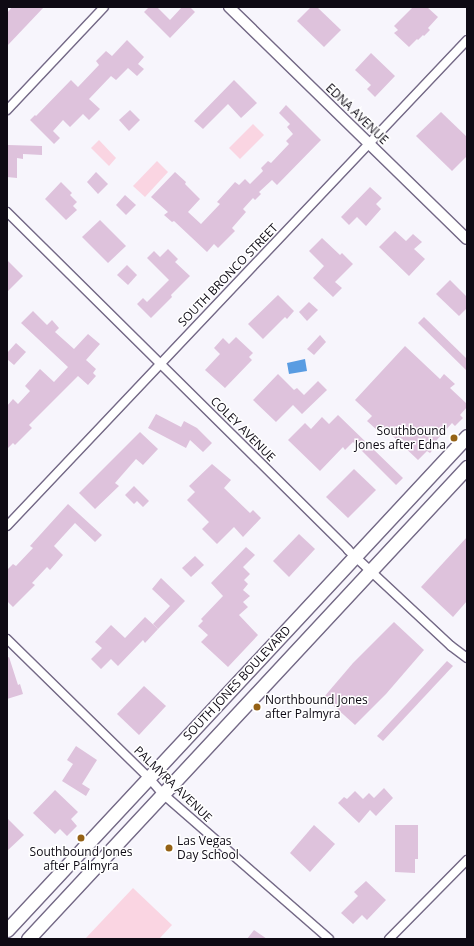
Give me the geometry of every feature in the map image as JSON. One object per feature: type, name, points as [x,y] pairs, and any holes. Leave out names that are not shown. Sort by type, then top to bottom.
[{"type":"main road","name":"SOUTH JONES BOULEVARD","points":[[7,930],[467,436]]},
{"type":"main road","name":"SOUTH JONES BOULEVARD","points":[[28,939],[467,467]]},
{"type":"street","points":[[7,110],[104,7]]},
{"type":"street","name":"EDNA AVENUE","points":[[229,7],[467,239]]},
{"type":"street","name":"SOUTH BRONCO STREET","points":[[7,526],[467,40]]},
{"type":"street","name":"COLEY AVENUE","points":[[7,212],[355,556],[452,646],[467,658]]},
{"type":"street","name":"PALMYRA AVENUE","points":[[7,639],[149,778],[163,794],[329,939]]},
{"type":"street","points":[[389,939],[467,860]]},
{"type":"shaded area","points":[[253,124],[264,135],[240,159],[229,148]]},
{"type":"shaded area","points":[[99,140],[116,158],[109,166],[91,148]]},
{"type":"shaded area","points":[[157,161],[168,172],[145,197],[133,186]]},
{"type":"shaded area","points":[[133,888],[172,925],[159,939],[85,939]]},
{"type":"water","points":[[305,359],[307,371],[289,374],[287,363]]},
{"type":"building","points":[[12,7],[44,7],[7,46],[7,13]]},
{"type":"building","points":[[149,7],[157,7],[170,20],[182,7],[190,7],[195,12],[170,38],[144,12]]},
{"type":"building","points":[[311,7],[317,7],[341,30],[324,47],[297,21]]},
{"type":"building","points":[[413,7],[427,7],[438,17],[428,28],[430,30],[409,47],[394,33],[398,30],[394,26]]},
{"type":"building","points":[[127,40],[144,57],[138,64],[144,69],[137,76],[128,68],[116,80],[111,76],[89,99],[100,109],[89,120],[83,114],[70,127],[63,120],[53,131],[60,138],[54,144],[30,120],[35,115],[36,116],[71,80],[78,87],[99,65],[96,61],[106,51],[112,56]]},
{"type":"building","points":[[371,53],[395,76],[375,97],[367,89],[371,85],[355,70]]},
{"type":"building","points":[[234,80],[257,103],[241,118],[228,104],[203,129],[194,121]]},
{"type":"building","points":[[286,105],[321,140],[277,185],[272,180],[259,192],[261,194],[255,200],[253,198],[243,209],[246,212],[232,228],[235,231],[218,248],[214,244],[207,252],[174,221],[172,222],[164,215],[168,212],[151,197],[175,172],[186,182],[185,184],[200,199],[188,212],[201,224],[220,204],[217,202],[235,182],[239,185],[245,179],[250,184],[263,171],[261,168],[268,161],[271,163],[289,144],[286,141],[293,134],[287,127],[290,124],[279,113]]},
{"type":"building","points":[[130,110],[140,120],[129,131],[119,120]]},
{"type":"building","points":[[441,112],[467,137],[467,156],[452,171],[416,136]]},
{"type":"building","points":[[8,145],[42,146],[42,155],[23,154],[23,159],[17,158],[17,178],[7,177]]},
{"type":"building","points":[[96,172],[108,184],[98,194],[87,182]]},
{"type":"building","points":[[61,182],[72,193],[70,195],[77,202],[73,206],[77,210],[66,220],[45,199]]},
{"type":"building","points":[[370,187],[382,198],[376,204],[381,209],[366,226],[357,217],[349,225],[341,217]]},
{"type":"building","points":[[125,195],[136,205],[126,215],[116,205]]},
{"type":"building","points":[[100,220],[126,246],[108,263],[82,237]]},
{"type":"building","points":[[395,231],[406,241],[413,234],[422,242],[414,249],[425,259],[409,276],[379,247]]},
{"type":"building","points":[[322,238],[340,255],[342,253],[353,264],[335,282],[342,288],[333,297],[313,278],[324,266],[309,251]]},
{"type":"building","points":[[168,249],[178,259],[175,262],[190,276],[151,318],[137,304],[143,298],[147,302],[169,280],[147,258],[154,251],[160,257]]},
{"type":"building","points":[[7,260],[23,276],[7,292]]},
{"type":"building","points":[[127,265],[137,275],[128,285],[117,275]]},
{"type":"building","points":[[450,280],[467,297],[467,308],[459,316],[436,294]]},
{"type":"building","points":[[278,295],[294,311],[287,319],[285,317],[263,339],[248,324]]},
{"type":"building","points":[[309,302],[318,310],[307,321],[299,312]]},
{"type":"building","points":[[33,311],[47,325],[52,320],[59,328],[55,332],[74,349],[88,334],[100,344],[86,360],[96,369],[93,373],[96,376],[88,385],[78,376],[29,425],[32,428],[15,445],[13,443],[7,449],[7,406],[13,399],[18,404],[30,391],[25,386],[40,369],[54,382],[68,367],[21,323]]},
{"type":"building","points":[[424,317],[467,359],[467,371],[418,323]]},
{"type":"building","points":[[320,335],[326,342],[314,355],[307,349]]},
{"type":"building","points":[[236,337],[253,353],[249,357],[252,360],[225,388],[205,370],[220,354],[214,348],[223,338],[229,344]]},
{"type":"building","points":[[16,343],[26,352],[14,365],[7,359],[7,353]]},
{"type":"building","points":[[405,346],[440,379],[444,374],[455,384],[450,388],[467,404],[467,407],[460,415],[463,418],[455,426],[452,423],[435,442],[438,444],[430,453],[427,451],[418,460],[381,425],[377,430],[367,421],[372,416],[355,400]]},
{"type":"building","points":[[278,374],[294,390],[297,388],[304,395],[318,381],[327,390],[302,414],[293,405],[276,422],[253,400]]},
{"type":"building","points":[[156,414],[181,427],[184,421],[197,428],[212,443],[203,452],[190,440],[186,448],[148,428]]},
{"type":"building","points":[[338,415],[403,478],[396,485],[353,442],[345,450],[343,447],[320,471],[288,440],[305,423],[311,429],[322,417],[329,424]]},
{"type":"building","points":[[140,432],[158,449],[143,465],[136,459],[115,483],[119,486],[95,509],[79,493]]},
{"type":"building","points":[[212,464],[231,480],[224,488],[250,513],[253,510],[261,518],[243,537],[234,527],[217,544],[202,529],[209,522],[187,500],[195,492],[189,486]]},
{"type":"building","points":[[354,469],[376,490],[348,518],[326,497]]},
{"type":"building","points":[[134,486],[149,501],[143,507],[137,501],[134,504],[125,495]]},
{"type":"building","points":[[68,504],[102,535],[95,542],[75,523],[54,546],[63,555],[50,570],[47,567],[32,583],[35,585],[13,607],[7,601],[7,570],[13,564],[16,566],[33,548],[30,546]]},
{"type":"building","points":[[299,534],[315,549],[289,577],[273,561]]},
{"type":"building","points":[[467,537],[467,601],[453,617],[421,587]]},
{"type":"building","points":[[246,547],[255,555],[243,567],[250,574],[244,580],[248,584],[243,590],[250,596],[243,602],[248,607],[239,615],[258,635],[228,667],[201,642],[208,635],[198,626],[203,621],[201,619],[223,596],[211,583]]},
{"type":"building","points":[[195,556],[204,565],[191,577],[182,568]]},
{"type":"building","points":[[161,578],[185,601],[158,629],[153,624],[170,606],[152,589]]},
{"type":"building","points":[[145,617],[158,629],[145,643],[143,640],[118,666],[111,659],[101,669],[91,659],[102,648],[95,642],[111,625],[125,638]]},
{"type":"building","points":[[394,622],[424,650],[386,694],[355,725],[324,697],[353,663]]},
{"type":"building","points":[[9,657],[18,685],[20,684],[23,694],[7,699],[7,658]]},
{"type":"building","points":[[447,661],[453,666],[383,741],[377,736]]},
{"type":"building","points":[[144,686],[166,706],[139,735],[117,714]]},
{"type":"building","points":[[76,746],[97,760],[82,784],[90,789],[86,796],[62,781],[73,764],[67,760]]},
{"type":"building","points":[[384,788],[393,798],[376,816],[370,810],[359,823],[338,803],[344,797],[347,799],[355,791],[363,799],[369,793],[374,798]]},
{"type":"building","points":[[55,790],[78,812],[71,819],[77,826],[67,836],[60,829],[55,834],[33,813]]},
{"type":"building","points":[[7,818],[24,835],[7,851]]},
{"type":"building","points":[[314,825],[335,844],[310,872],[290,853]]},
{"type":"building","points":[[395,825],[418,825],[418,859],[415,859],[415,873],[395,872]]},
{"type":"building","points":[[366,881],[386,900],[367,920],[362,915],[353,924],[341,913],[358,896],[354,892]]},
{"type":"building","points":[[254,930],[267,939],[247,939]]},
{"type":"place","name":"Southbound Jones after Edna","points":[[454,438]]},
{"type":"place","name":"Northbound Jones after Palmyra","points":[[257,707]]},
{"type":"place","name":"Southbound Jones after Palmyra","points":[[81,838]]},
{"type":"place","name":"Las Vegas Day School","points":[[169,848]]}]
